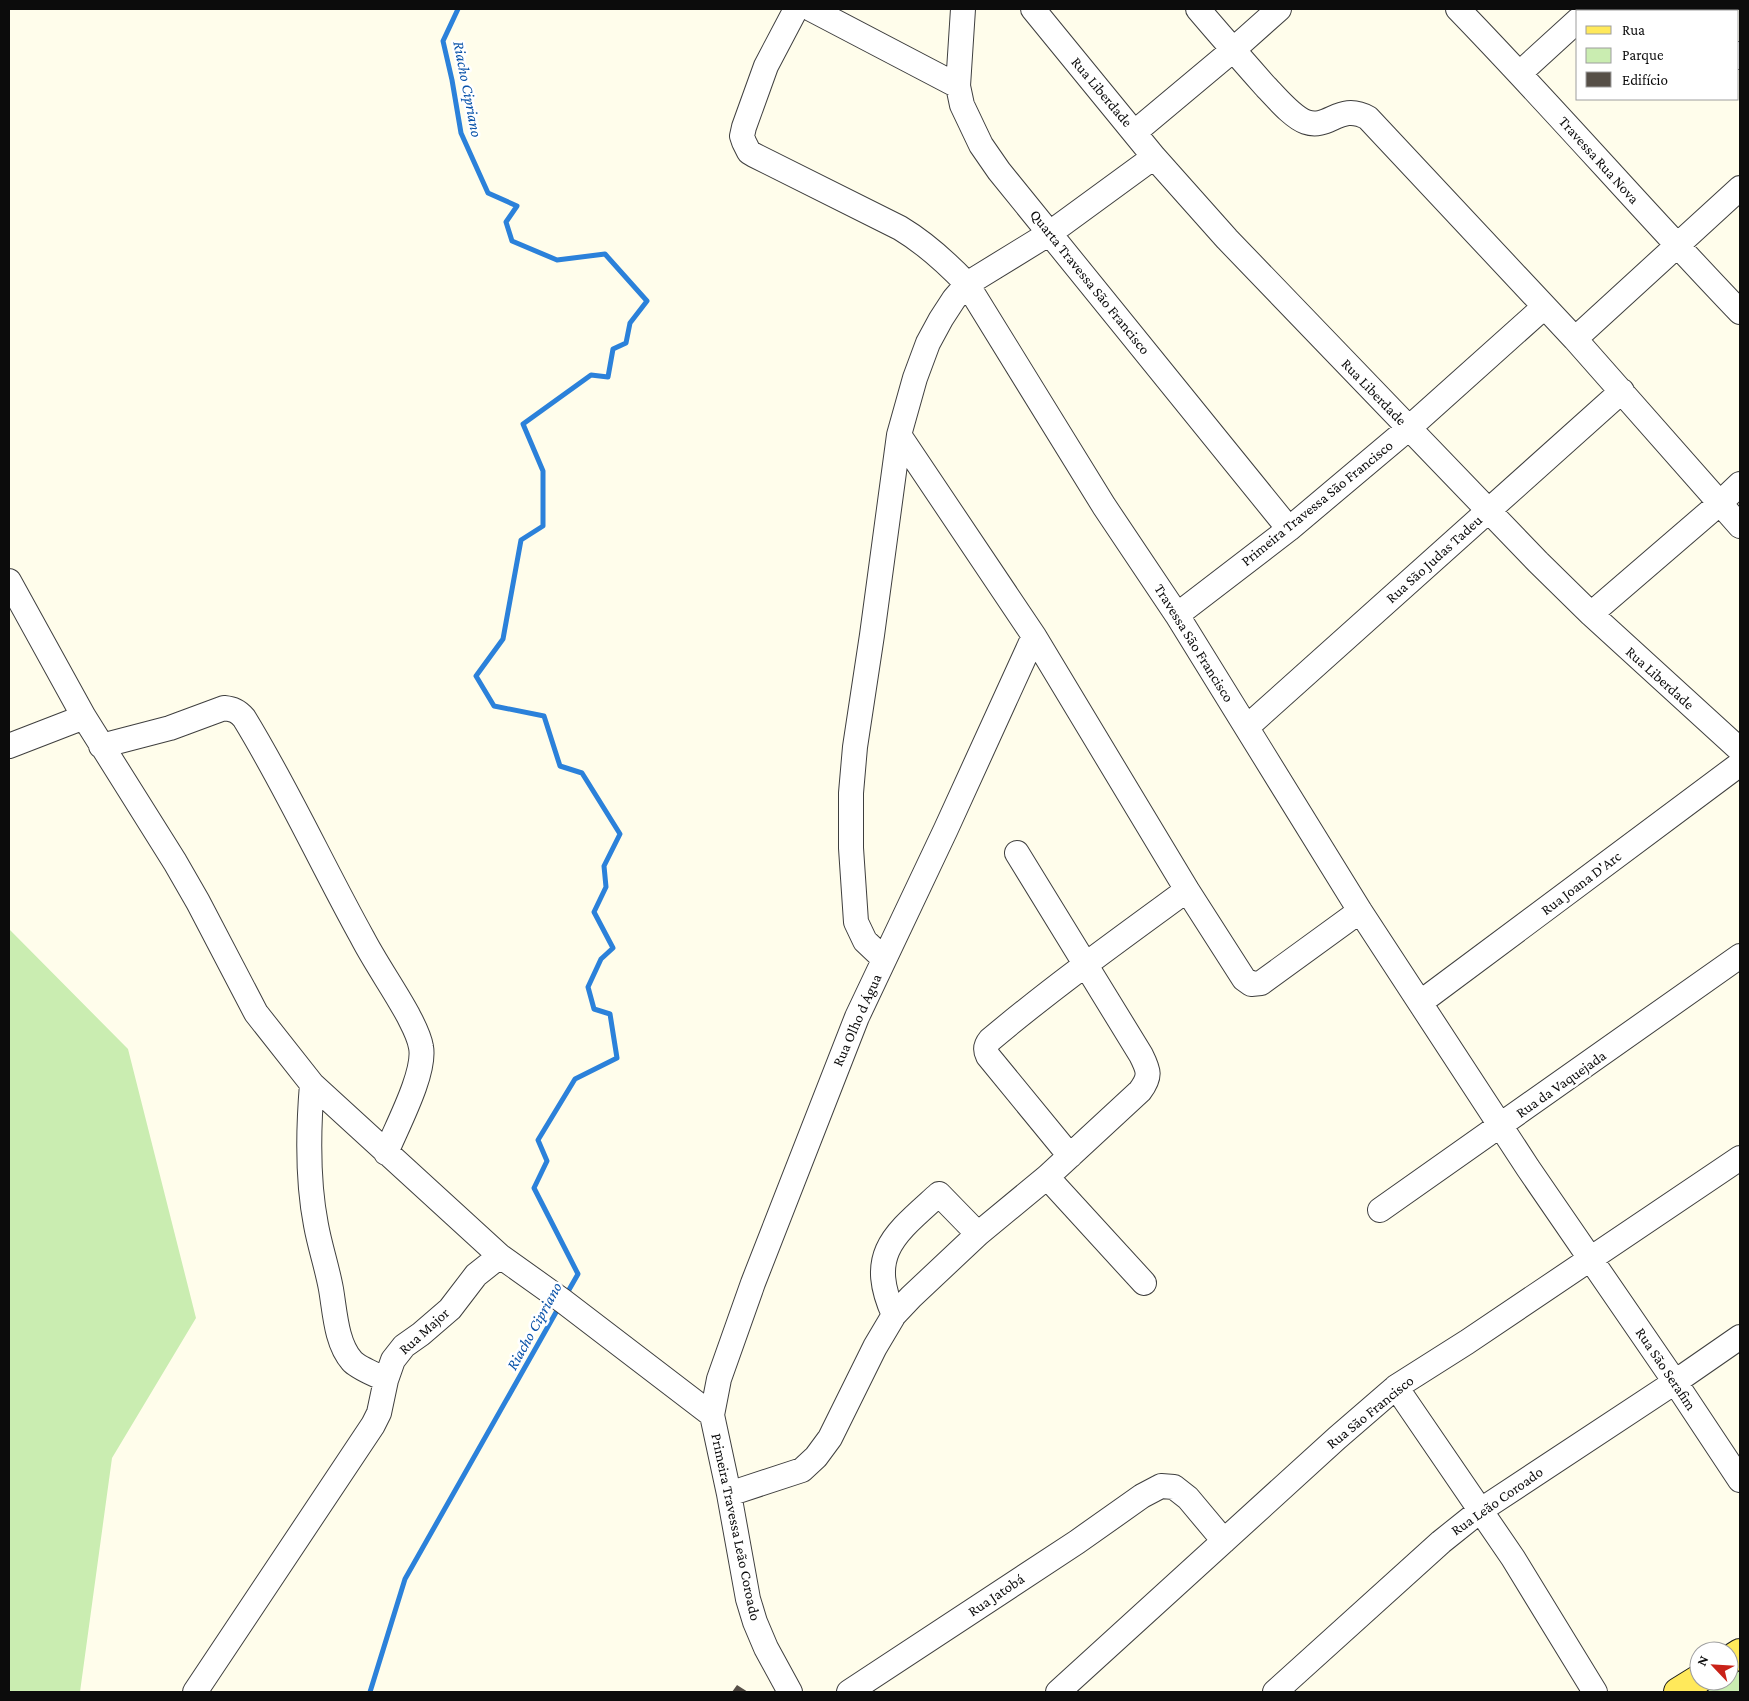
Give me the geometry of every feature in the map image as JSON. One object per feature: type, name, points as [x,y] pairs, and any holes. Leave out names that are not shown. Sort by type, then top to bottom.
[{"type":"main road","points":[[1678,1692],[1689,1685]]},
{"type":"street","name":"Travessa São Francisco","points":[[796,9],[766,66],[754,98],[742,136],[747,148],[754,155],[906,232],[938,254],[967,284],[1104,506],[1177,615],[1360,911],[1501,1126]]},
{"type":"street","points":[[811,9],[958,86]]},
{"type":"street","name":"Quarta Travessa São Francisco","points":[[963,9],[958,86],[966,115],[981,145],[1289,529]]},
{"type":"street","name":"Rua Liberdade","points":[[1033,9],[1154,157],[1227,239],[1538,562],[1740,750]]},
{"type":"street","points":[[1198,9],[1284,106],[1305,122],[1323,122],[1350,112],[1368,118],[1576,339],[1740,526]]},
{"type":"street","points":[[1134,132],[1233,50],[1279,9]]},
{"type":"street","name":"Travessa Rua Nova","points":[[1458,9],[1520,73],[1677,246],[1740,312]]},
{"type":"street","points":[[1520,73],[1576,22]]},
{"type":"street","points":[[884,959],[865,941],[856,922],[851,793],[854,747],[872,635],[899,435],[915,378],[928,343],[954,299],[967,284],[1050,233],[1154,157]]},
{"type":"street","points":[[1576,339],[1740,188]]},
{"type":"street","name":"Primeira Travessa São Francisco","points":[[1177,615],[1289,529],[1409,428],[1544,307]]},
{"type":"street","name":"Rua São Judas Tadeu","points":[[1247,728],[1487,510],[1622,391]]},
{"type":"street","points":[[899,435],[1034,636],[1187,890],[1244,979],[1251,984],[1261,983],[1360,911]]},
{"type":"street","points":[[1592,614],[1740,484]]},
{"type":"street","points":[[9,581],[84,718],[175,862],[256,1013],[312,1084],[500,1256],[563,1301],[712,1415]]},
{"type":"street","name":"Rua Olho d Água","points":[[712,1415],[719,1379],[753,1283],[842,1053],[1034,636]]},
{"type":"street","points":[[101,746],[170,728],[224,708],[233,709],[244,718],[362,939],[418,1034],[421,1061],[417,1076],[386,1153]]},
{"type":"street","points":[[9,746],[84,718]]},
{"type":"street","name":"Rua Joana D'Arc","points":[[1421,1002],[1740,764]]},
{"type":"street","points":[[729,1494],[802,1470],[816,1458],[830,1438],[876,1347],[894,1316],[911,1297],[978,1234],[1070,1156],[1140,1091],[1146,1082],[1148,1068],[1141,1055],[1017,853]]},
{"type":"street","points":[[1070,1156],[988,1056],[986,1048],[990,1040],[1086,963],[1187,890]]},
{"type":"street","name":"Rua da Vaquejada","points":[[1380,1210],[1740,956]]},
{"type":"street","points":[[312,1084],[308,1131],[312,1200],[338,1327],[343,1344],[353,1362],[386,1380]]},
{"type":"street","name":"Rua São Serafim","points":[[1501,1126],[1740,1480]]},
{"type":"street","name":"Rua São Francisco","points":[[1058,1692],[1337,1438],[1396,1387],[1467,1342],[1740,1158]]},
{"type":"street","points":[[1047,1176],[1144,1282]]},
{"type":"street","points":[[894,1316],[883,1286],[883,1272],[885,1254],[890,1243],[902,1228],[939,1194],[978,1234]]},
{"type":"street","name":"Rua Major","points":[[196,1692],[373,1425],[379,1413],[386,1380],[393,1360],[404,1346],[450,1309],[476,1275],[500,1256]]},
{"type":"street","name":"Rua Leão Coroado","points":[[1275,1692],[1441,1542],[1481,1510],[1740,1337]]},
{"type":"street","points":[[1396,1387],[1513,1558],[1595,1692]]},
{"type":"street","name":"Primeira Travessa Leão Coroado","points":[[712,1415],[729,1494],[748,1599],[766,1648],[790,1692]]},
{"type":"street","name":"Rua Jatobá","points":[[849,1692],[1076,1542],[1142,1496],[1161,1486],[1174,1487],[1188,1498],[1224,1541]]},
{"type":"green space","points":[[9,929],[128,1049],[196,1318],[112,1458],[80,1692],[9,1692]]},
{"type":"green space","points":[[1739,1667],[1740,1692],[1700,1692],[1739,1691]]},
{"type":"building","points":[[737,1685],[748,1692],[732,1692]]},
{"type":"waterway","name":"Riacho Cipriano","points":[[458,9],[443,41],[461,133],[488,193],[517,206],[506,222],[512,241],[557,260],[605,254],[647,301],[630,323],[626,343],[613,349],[608,377],[591,375],[523,424],[543,471],[543,526],[521,540],[503,639],[476,676],[494,706],[544,716],[560,766],[582,773],[620,834],[604,866],[606,887],[594,912],[613,948],[601,959],[588,987],[594,1009],[610,1014],[617,1058],[575,1079],[538,1140],[547,1161],[534,1188],[578,1274],[566,1295]]},
{"type":"waterway","name":"Riacho Cipriano","points":[[370,1692],[405,1579],[559,1307]]}]
